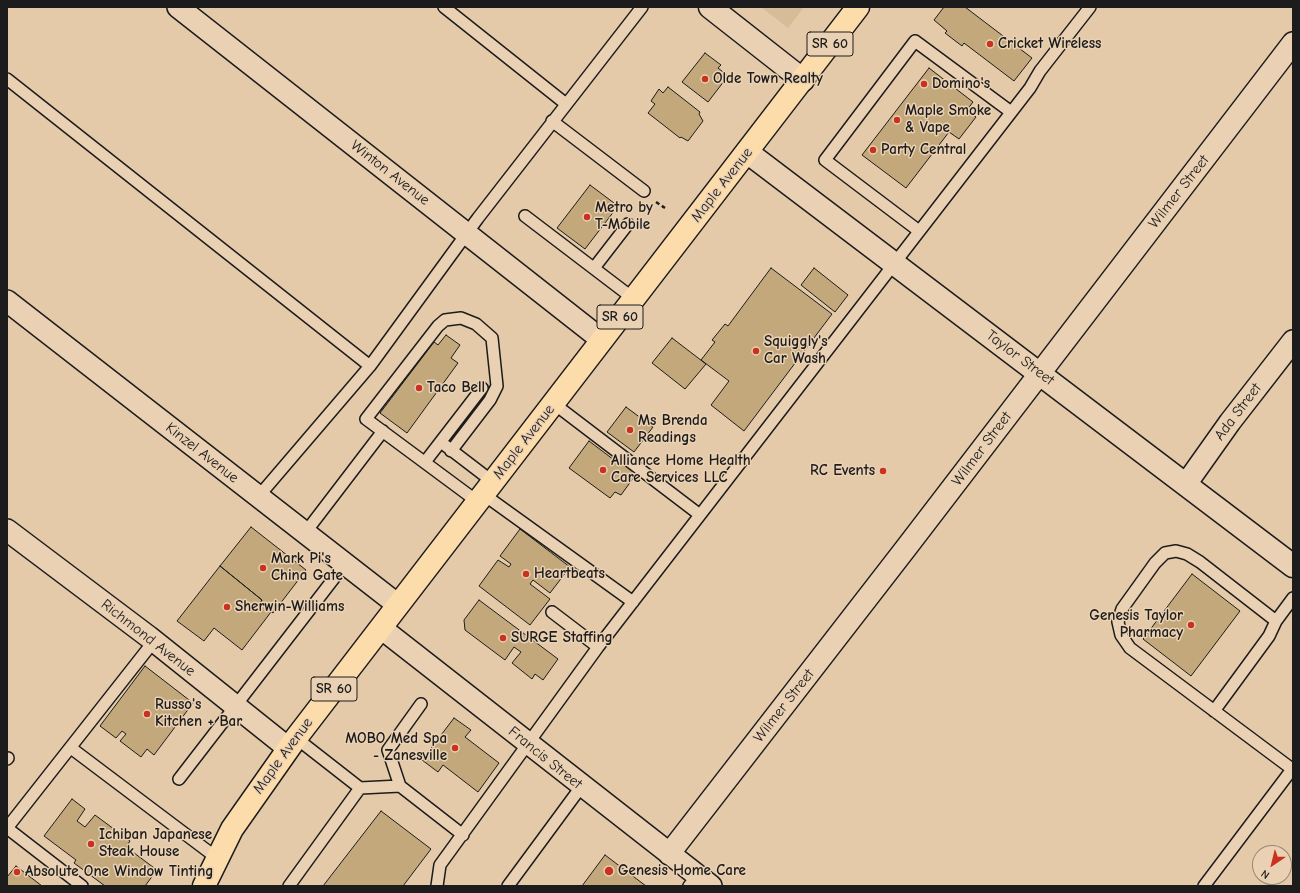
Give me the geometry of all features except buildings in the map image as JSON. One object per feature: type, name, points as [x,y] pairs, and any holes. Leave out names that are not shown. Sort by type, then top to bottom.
[{"type":"main road","name":"Maple Avenue","points":[[204,886],[232,829],[292,743],[858,7]]},
{"type":"street","name":"Winton Avenue","points":[[178,7],[602,340]]},
{"type":"street","points":[[710,7],[802,80]]},
{"type":"street","name":"Wilmer Street","points":[[669,854],[1293,43]]},
{"type":"street","name":"Taylor Street","points":[[747,152],[1293,566]]},
{"type":"street","name":"Kinzel Avenue","points":[[7,301],[398,605]]},
{"type":"street","name":"Ada Street","points":[[1186,484],[1230,422],[1293,342]]},
{"type":"street","name":"Richmond Avenue","points":[[7,530],[154,641],[235,705],[292,743]]},
{"type":"street","name":"Francis Street","points":[[381,628],[669,854],[699,883]]},
{"type":"lane","points":[[444,7],[566,104]]},
{"type":"lane","points":[[258,497],[370,366],[467,233],[552,121],[642,7]]},
{"type":"lane","points":[[437,886],[440,865],[598,647],[1030,88],[1040,71],[1090,7]]},
{"type":"lane","points":[[919,231],[825,160],[915,41],[1011,112]]},
{"type":"lane","points":[[7,79],[370,366]]},
{"type":"lane","points":[[552,121],[644,191]]},
{"type":"lane","points":[[525,216],[634,299]]},
{"type":"lane","points":[[594,268],[628,224]]},
{"type":"lane","points":[[451,451],[490,400],[497,386],[492,338],[476,324],[461,318],[445,320],[438,326],[366,419],[425,462],[484,493],[633,602]]},
{"type":"lane","points":[[425,462],[482,388]]},
{"type":"lane","points":[[553,403],[700,515]]},
{"type":"lane","points":[[305,533],[383,431]]},
{"type":"lane","points":[[440,442],[451,451],[484,493]]},
{"type":"lane","points":[[1204,886],[1293,769],[1130,648],[1121,635],[1118,622],[1122,609],[1155,563],[1166,553],[1176,551],[1187,554],[1200,562],[1276,621]]},
{"type":"lane","points":[[179,779],[345,564]]},
{"type":"lane","points":[[1214,711],[1269,636],[1276,621],[1293,598]]},
{"type":"lane","points":[[552,612],[598,647]]},
{"type":"lane","points":[[82,886],[7,828],[154,641]]},
{"type":"lane","points":[[421,704],[388,750],[400,786],[463,835]]},
{"type":"lane","points":[[292,743],[360,788],[400,786]]},
{"type":"lane","points":[[71,748],[217,858]]},
{"type":"lane","points":[[508,886],[581,786]]},
{"type":"lane","points":[[289,886],[360,788]]},
{"type":"path","points":[[655,202],[665,208]]},
{"type":"shaded area","points":[[761,7],[804,7],[788,28]]},
{"type":"place","name":"Cricket Wireless","points":[[990,44]]},
{"type":"place","name":"Olde Town Realty","points":[[705,79]]},
{"type":"place","name":"Domino's","points":[[924,84]]},
{"type":"place","name":"Maple Smoke & Vape","points":[[897,120]]},
{"type":"place","name":"Party Central","points":[[873,150]]},
{"type":"place","name":"Metro by T-Mobile","points":[[587,217]]},
{"type":"place","name":"Squiggly's Car Wash","points":[[756,351]]},
{"type":"place","name":"Taco Bell","points":[[419,388]]},
{"type":"place","name":"Ms Brenda Readings","points":[[630,430]]},
{"type":"place","name":"Alliance Home Health Care Services LLC","points":[[603,470]]},
{"type":"place","name":"RC Events","points":[[883,471]]},
{"type":"place","name":"Mark Pi's China Gate","points":[[263,568]]},
{"type":"place","name":"Heartbeats","points":[[526,574]]},
{"type":"place","name":"Sherwin-Williams","points":[[227,607]]},
{"type":"place","name":"Genesis Taylor Pharmacy","points":[[1191,625]]},
{"type":"place","name":"SURGE Staffing","points":[[503,638]]},
{"type":"place","name":"Russo's Kitchen + Bar","points":[[147,714]]},
{"type":"place","name":"MOBO Med Spa - Zanesville","points":[[455,748]]},
{"type":"place","name":"Ichiban Japanese Steak House","points":[[91,844]]},
{"type":"place","name":"Genesis Home Care","points":[[609,871]]},
{"type":"place","name":"Absolute One Window Tinting","points":[[17,872]]}]
